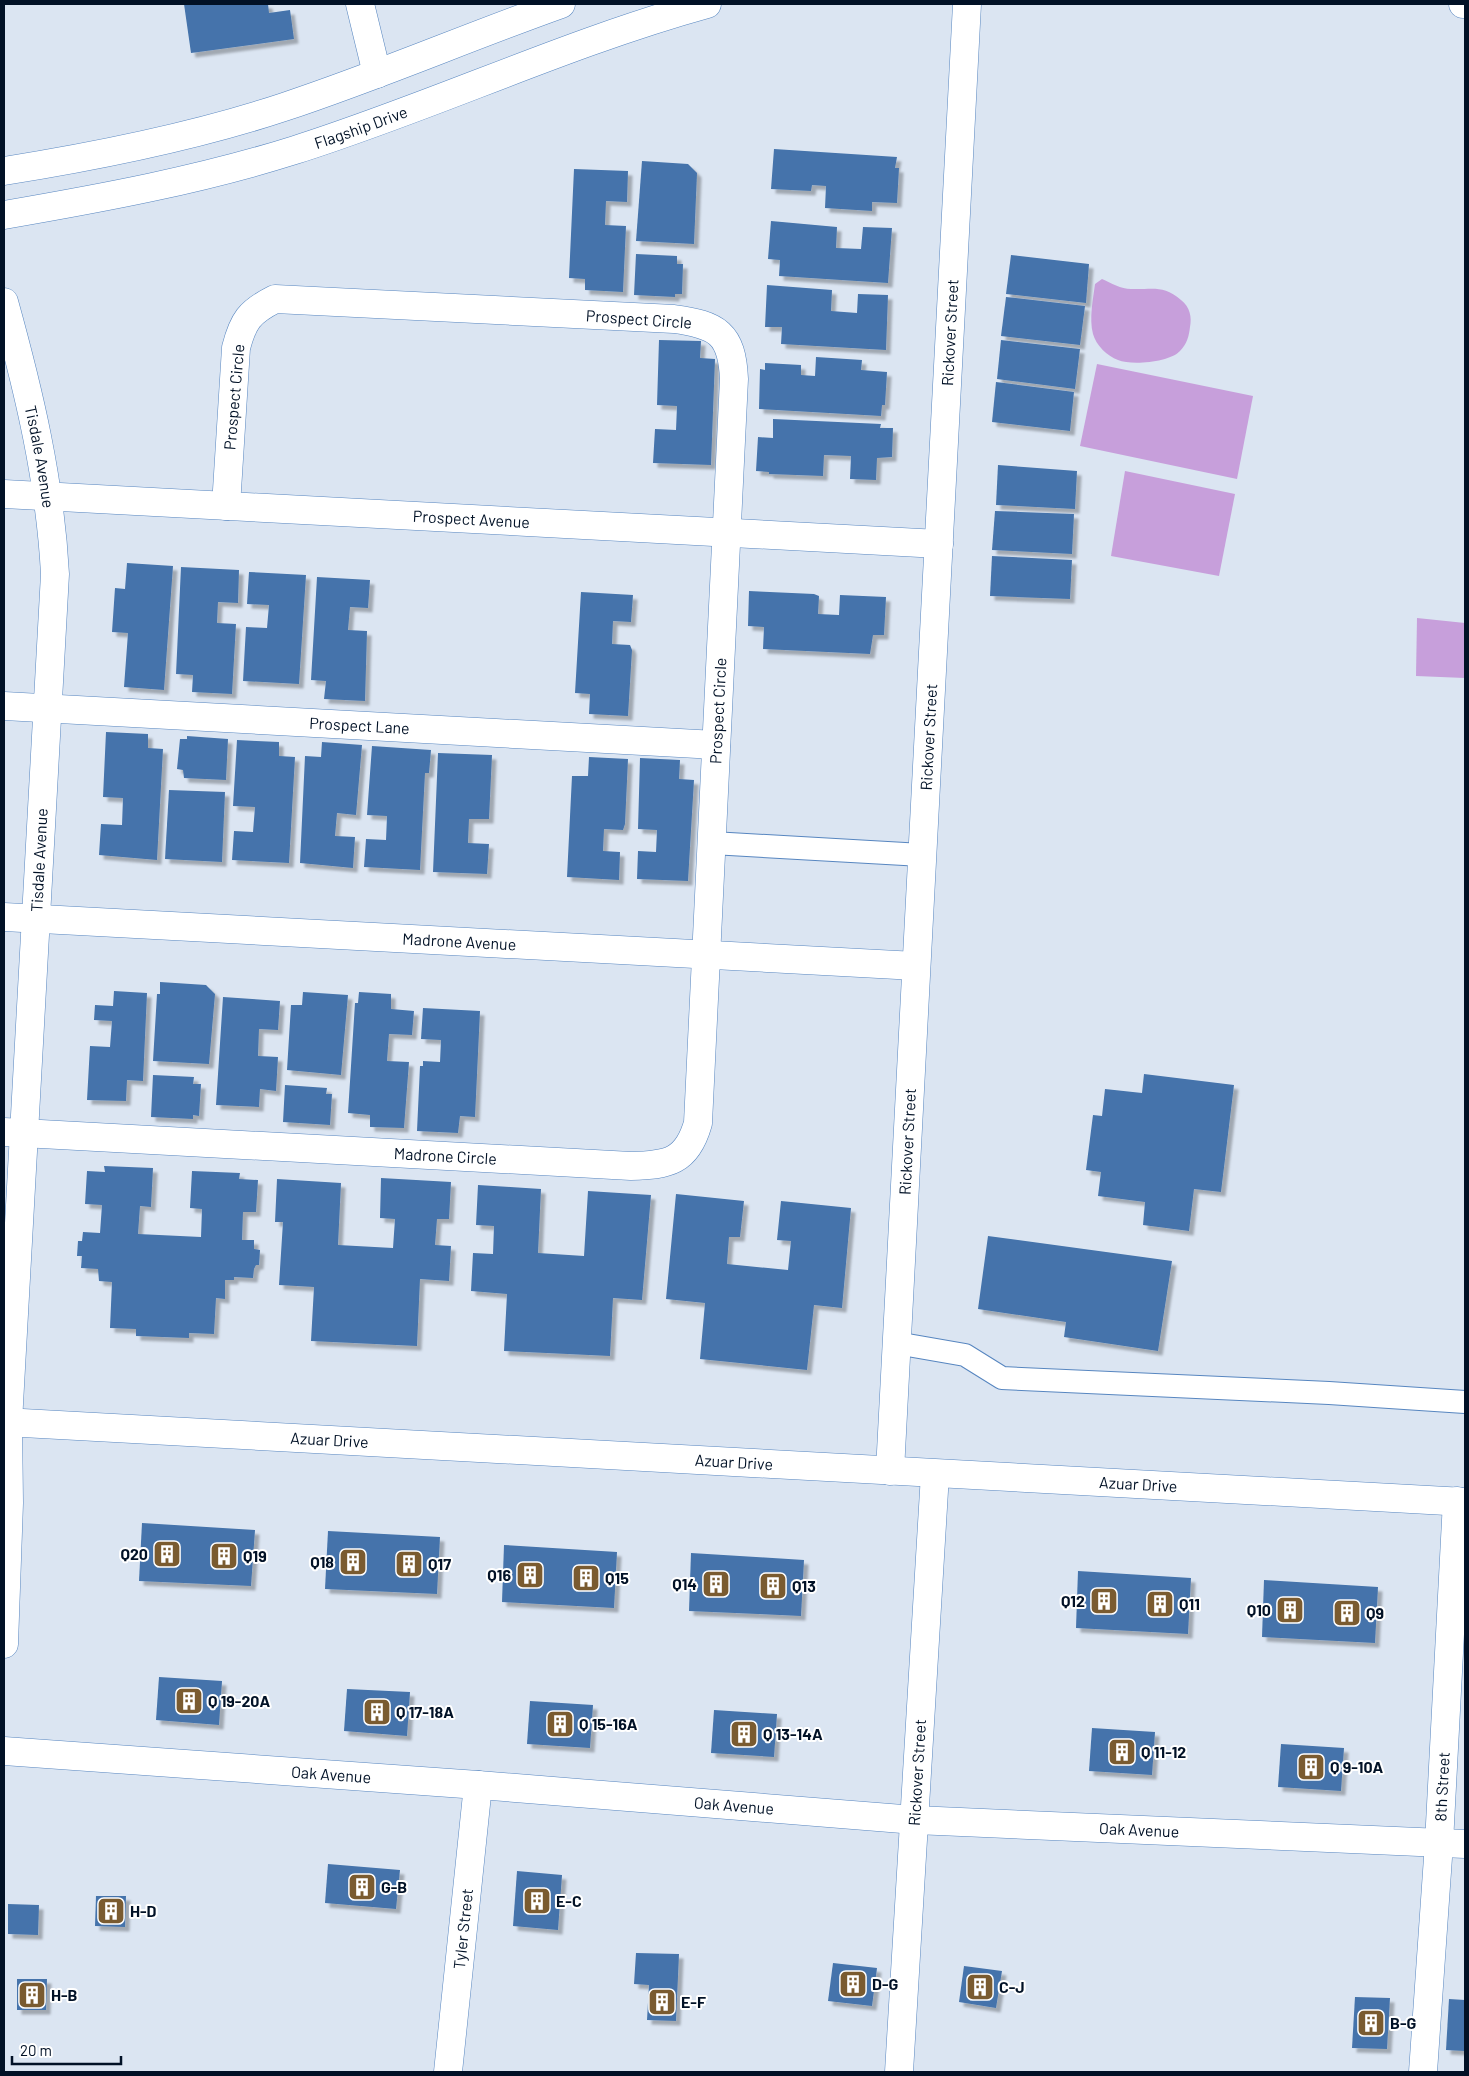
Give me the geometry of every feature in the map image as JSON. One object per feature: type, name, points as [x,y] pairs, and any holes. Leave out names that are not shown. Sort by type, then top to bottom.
[{"type":"street","points":[[360,4],[366,37],[377,74]]},
{"type":"street","points":[[4,171],[128,148],[234,122],[377,74],[561,4]]},
{"type":"street","name":"Flagship Drive","points":[[4,215],[137,191],[287,152],[448,96],[612,32],[707,4]]},
{"type":"street","name":"Rickover Street","points":[[890,1471],[967,4]]},
{"type":"street","name":"Prospect Circle","points":[[226,506],[236,348],[242,327],[255,309],[275,299],[664,318],[697,322],[714,329],[728,342],[733,359],[727,533],[706,955]]},
{"type":"street","name":"Tisdale Avenue","points":[[4,302],[26,382],[49,497],[54,574],[35,919],[14,1132],[6,1422],[9,1502],[4,1644]]},
{"type":"street","name":"Prospect Avenue","points":[[4,494],[939,544]]},
{"type":"street","name":"Prospect Lane","points":[[4,706],[716,744]]},
{"type":"street","name":"Madrone Avenue","points":[[4,917],[916,966]]},
{"type":"street","name":"Madrone Circle","points":[[14,1132],[631,1166],[661,1166],[680,1156],[693,1141],[698,1123],[706,955]]},
{"type":"street","name":"Azuar Drive","points":[[6,1422],[1461,1502]]},
{"type":"street","name":"Rickover Street","points":[[899,2072],[935,1474]]},
{"type":"street","name":"8th Street","points":[[1422,2072],[1461,1502]]},
{"type":"street","name":"Oak Avenue","points":[[4,1751],[478,1784],[915,1820],[1465,1844]]},
{"type":"street","name":"Tyler Street","points":[[448,2072],[478,1784]]},
{"type":"lane","points":[[712,843],[922,855]]},
{"type":"lane","points":[[896,1344],[965,1355],[1002,1378],[1329,1393],[1465,1402]]},
{"type":"shaded area","points":[[1102,279],[1127,289],[1163,290],[1181,300],[1190,312],[1191,320],[1186,343],[1180,351],[1168,358],[1141,363],[1124,362],[1106,353],[1094,338],[1091,322],[1095,284]]},
{"type":"shaded area","points":[[1097,364],[1253,396],[1237,479],[1080,446]]},
{"type":"shaded area","points":[[1125,471],[1235,494],[1219,576],[1111,556]]},
{"type":"shaded area","points":[[1417,618],[1465,623],[1465,678],[1416,676]]},
{"type":"building","points":[[184,4],[268,4],[269,13],[290,10],[294,39],[191,53]]},
{"type":"building","points":[[774,149],[897,157],[895,168],[899,168],[897,203],[872,202],[872,211],[825,208],[826,186],[812,185],[811,191],[771,189]]},
{"type":"building","points":[[642,161],[688,164],[697,173],[694,244],[636,241]]},
{"type":"building","points":[[574,169],[628,171],[627,202],[606,201],[605,225],[626,226],[623,292],[585,290],[585,279],[569,278]]},
{"type":"building","points":[[771,221],[837,227],[836,248],[861,249],[863,227],[892,228],[888,283],[779,276],[780,260],[768,259]]},
{"type":"building","points":[[636,254],[677,256],[677,264],[683,264],[682,294],[675,294],[675,297],[634,295]]},
{"type":"building","points":[[1011,255],[1089,264],[1086,303],[1006,294]]},
{"type":"building","points":[[767,285],[832,290],[831,311],[857,313],[858,294],[888,295],[886,350],[781,344],[782,327],[765,327]]},
{"type":"building","points":[[1006,297],[1085,306],[1080,345],[1001,336]]},
{"type":"building","points":[[659,340],[701,341],[700,358],[715,359],[711,465],[653,463],[655,429],[676,430],[677,406],[657,405]]},
{"type":"building","points":[[1001,340],[1080,349],[1075,389],[997,379]]},
{"type":"building","points":[[816,357],[862,360],[861,370],[887,372],[885,405],[882,405],[881,416],[759,409],[760,369],[765,370],[765,363],[801,365],[801,375],[815,376]]},
{"type":"building","points":[[996,382],[1074,392],[1070,431],[992,422]]},
{"type":"building","points":[[773,419],[881,424],[880,428],[893,428],[892,457],[877,458],[876,480],[850,479],[851,456],[824,455],[823,476],[769,474],[769,472],[756,471],[758,437],[773,438]]},
{"type":"building","points":[[998,465],[1077,471],[1075,509],[996,505]]},
{"type":"building","points":[[995,511],[1074,514],[1072,554],[992,550]]},
{"type":"building","points":[[992,556],[1072,560],[1070,599],[990,596]]},
{"type":"building","points":[[127,563],[173,566],[164,690],[124,687],[128,633],[112,632],[115,588],[125,589]]},
{"type":"building","points":[[181,567],[239,570],[238,603],[218,602],[217,623],[236,624],[232,694],[192,692],[193,675],[176,674]]},
{"type":"building","points":[[249,572],[306,575],[299,684],[243,681],[246,627],[267,628],[269,605],[247,604]]},
{"type":"building","points":[[317,577],[370,580],[368,608],[350,607],[348,630],[367,631],[365,701],[324,699],[326,681],[311,680]]},
{"type":"building","points":[[749,591],[814,594],[819,596],[818,614],[839,615],[840,595],[886,597],[884,635],[873,635],[870,654],[763,649],[764,627],[748,626]]},
{"type":"building","points":[[581,592],[633,595],[631,622],[613,621],[612,644],[630,645],[632,650],[628,716],[589,714],[590,694],[575,693]]},
{"type":"building","points":[[106,732],[148,734],[148,748],[163,749],[157,860],[99,855],[101,824],[122,825],[123,798],[103,797]]},
{"type":"building","points":[[187,736],[228,739],[226,780],[184,778],[183,770],[177,769],[180,739],[187,739]]},
{"type":"building","points":[[237,740],[279,742],[279,756],[295,757],[289,863],[232,860],[234,831],[253,832],[255,807],[233,806]]},
{"type":"building","points":[[322,742],[362,745],[356,815],[337,813],[335,836],[355,837],[353,868],[300,863],[305,756],[321,757]]},
{"type":"building","points":[[372,746],[431,750],[429,773],[425,773],[420,870],[364,867],[366,839],[386,840],[387,816],[367,815]]},
{"type":"building","points":[[438,753],[492,755],[489,819],[469,819],[468,843],[489,844],[487,874],[433,872]]},
{"type":"building","points":[[589,757],[628,759],[625,824],[623,830],[604,829],[603,851],[620,852],[619,880],[567,877],[572,776],[588,776]]},
{"type":"building","points":[[640,758],[680,760],[679,779],[694,780],[688,881],[637,879],[638,851],[656,852],[657,830],[638,829]]},
{"type":"building","points":[[169,790],[225,792],[222,862],[165,859]]},
{"type":"building","points":[[160,982],[206,985],[215,994],[209,1064],[153,1061],[157,994],[160,994]]},
{"type":"building","points":[[114,991],[147,993],[143,1081],[127,1080],[126,1101],[87,1100],[90,1046],[110,1047],[112,1021],[94,1020],[95,1005],[113,1006]]},
{"type":"building","points":[[303,992],[348,995],[341,1075],[287,1070],[291,1005],[302,1005]]},
{"type":"building","points":[[359,992],[391,994],[391,1009],[414,1011],[412,1035],[389,1034],[387,1061],[409,1062],[404,1128],[370,1127],[370,1115],[348,1113],[355,1003],[358,1003]]},
{"type":"building","points":[[223,997],[280,1001],[278,1030],[259,1029],[258,1056],[278,1057],[276,1091],[260,1089],[259,1107],[216,1105]]},
{"type":"building","points":[[423,1008],[480,1011],[475,1117],[460,1116],[458,1133],[417,1131],[420,1066],[423,1066],[423,1061],[440,1062],[441,1040],[421,1039]]},
{"type":"building","points":[[1144,1074],[1234,1085],[1221,1192],[1194,1189],[1189,1231],[1143,1225],[1145,1202],[1098,1196],[1101,1172],[1086,1170],[1093,1115],[1102,1116],[1105,1089],[1142,1093]]},
{"type":"building","points":[[153,1075],[194,1077],[193,1084],[201,1084],[199,1116],[193,1115],[193,1119],[151,1117]]},
{"type":"building","points":[[285,1085],[327,1088],[326,1094],[332,1094],[330,1125],[283,1122]]},
{"type":"building","points":[[104,1166],[153,1168],[151,1207],[140,1206],[138,1234],[201,1237],[202,1209],[190,1208],[192,1171],[240,1173],[239,1179],[258,1180],[256,1212],[243,1212],[242,1240],[254,1240],[254,1249],[260,1250],[259,1265],[256,1265],[254,1269],[253,1278],[234,1277],[234,1280],[225,1280],[225,1299],[216,1298],[214,1334],[189,1333],[189,1338],[136,1336],[136,1329],[110,1328],[112,1282],[99,1281],[98,1269],[81,1268],[82,1256],[77,1256],[78,1241],[82,1241],[83,1232],[100,1233],[102,1205],[85,1204],[87,1171],[105,1172]]},
{"type":"building","points":[[381,1178],[451,1182],[449,1219],[437,1219],[435,1245],[451,1246],[449,1281],[420,1279],[417,1346],[311,1341],[314,1287],[279,1285],[283,1222],[275,1222],[277,1179],[341,1183],[338,1245],[393,1248],[395,1219],[380,1218]]},
{"type":"building","points":[[478,1185],[541,1189],[538,1253],[584,1256],[588,1191],[651,1195],[642,1300],[613,1298],[610,1356],[504,1351],[507,1294],[471,1291],[473,1253],[493,1254],[494,1226],[476,1225]]},
{"type":"building","points":[[676,1194],[744,1201],[740,1237],[729,1237],[727,1264],[788,1270],[791,1241],[777,1240],[781,1201],[851,1208],[842,1308],[814,1305],[807,1370],[700,1359],[705,1303],[666,1299]]},
{"type":"building","points":[[988,1236],[1172,1261],[1158,1351],[1064,1337],[1066,1322],[978,1309]]},
{"type":"building","points":[[142,1523],[255,1530],[251,1586],[139,1581]]},
{"type":"building","points":[[328,1531],[440,1537],[437,1594],[325,1589]]},
{"type":"building","points":[[504,1545],[617,1552],[614,1608],[502,1602]]},
{"type":"building","points":[[691,1553],[804,1560],[801,1616],[689,1611]]},
{"type":"building","points":[[1078,1571],[1191,1578],[1188,1634],[1076,1628]]},
{"type":"building","points":[[1264,1580],[1378,1587],[1375,1643],[1262,1637]]},
{"type":"building","name":"Q 19-20A","points":[[159,1677],[222,1681],[219,1725],[156,1720]]},
{"type":"building","name":"Q 17-18A","points":[[347,1689],[410,1692],[407,1736],[344,1731]]},
{"type":"building","name":"Q 15-16A","points":[[530,1701],[593,1705],[590,1748],[527,1744]]},
{"type":"building","name":"Q 13-14A","points":[[714,1710],[777,1714],[774,1757],[711,1753]]},
{"type":"building","name":"Q 11-12","points":[[1092,1728],[1155,1732],[1152,1775],[1089,1771]]},
{"type":"building","name":"Q 9-10A","points":[[1281,1744],[1344,1748],[1341,1791],[1278,1787]]},
{"type":"building","name":"G-B","points":[[328,1864],[400,1870],[396,1909],[325,1903]]},
{"type":"building","name":"E-C","points":[[517,1871],[562,1875],[558,1930],[513,1926]]},
{"type":"building","name":"H-D","points":[[96,1896],[126,1896],[125,1927],[95,1926]]},
{"type":"building","points":[[8,1904],[39,1905],[38,1935],[8,1934]]},
{"type":"building","name":"E-F","points":[[636,1953],[679,1954],[676,2021],[647,2020],[649,1985],[634,1984]]},
{"type":"building","name":"D-G","points":[[833,1963],[877,1968],[872,2006],[828,2001]]},
{"type":"building","name":"C-J","points":[[964,1966],[1002,1971],[996,2008],[959,2002]]},
{"type":"building","name":"H-B","points":[[17,1979],[47,1979],[46,2010],[17,2010]]},
{"type":"building","name":"B-G","points":[[1355,1997],[1390,1998],[1387,2049],[1352,2048]]},
{"type":"building","points":[[1449,1999],[1465,2000],[1465,2051],[1446,2050]]},
{"type":"place","name":"Q20","points":[[167,1554]]},
{"type":"place","name":"Q19","points":[[224,1556]]},
{"type":"place","name":"Q18","points":[[353,1562]]},
{"type":"place","name":"Q17","points":[[409,1564]]},
{"type":"place","name":"Q16","points":[[530,1575]]},
{"type":"place","name":"Q15","points":[[586,1578]]},
{"type":"place","name":"Q14","points":[[716,1584]]},
{"type":"place","name":"Q13","points":[[773,1586]]},
{"type":"place","name":"Q12","points":[[1104,1601]]},
{"type":"place","name":"Q11","points":[[1160,1604]]},
{"type":"place","name":"Q10","points":[[1290,1610]]},
{"type":"place","name":"Q9","points":[[1347,1613]]},
{"type":"place","name":"Q 19-20A","points":[[189,1701]]},
{"type":"place","name":"Q 17-18A","points":[[377,1712]]},
{"type":"place","name":"Q 15-16A","points":[[560,1724]]},
{"type":"place","name":"Q 13-14A","points":[[744,1734]]},
{"type":"place","name":"Q 11-12","points":[[1122,1752]]},
{"type":"place","name":"Q 9-10A","points":[[1311,1767]]},
{"type":"place","name":"G-B","points":[[362,1887]]},
{"type":"place","name":"E-C","points":[[537,1901]]},
{"type":"place","name":"H-D","points":[[111,1911]]},
{"type":"place","name":"D-G","points":[[853,1984]]},
{"type":"place","name":"C-J","points":[[980,1987]]},
{"type":"place","name":"H-B","points":[[32,1995]]},
{"type":"place","name":"E-F","points":[[662,2002]]},
{"type":"place","name":"B-G","points":[[1371,2023]]}]
